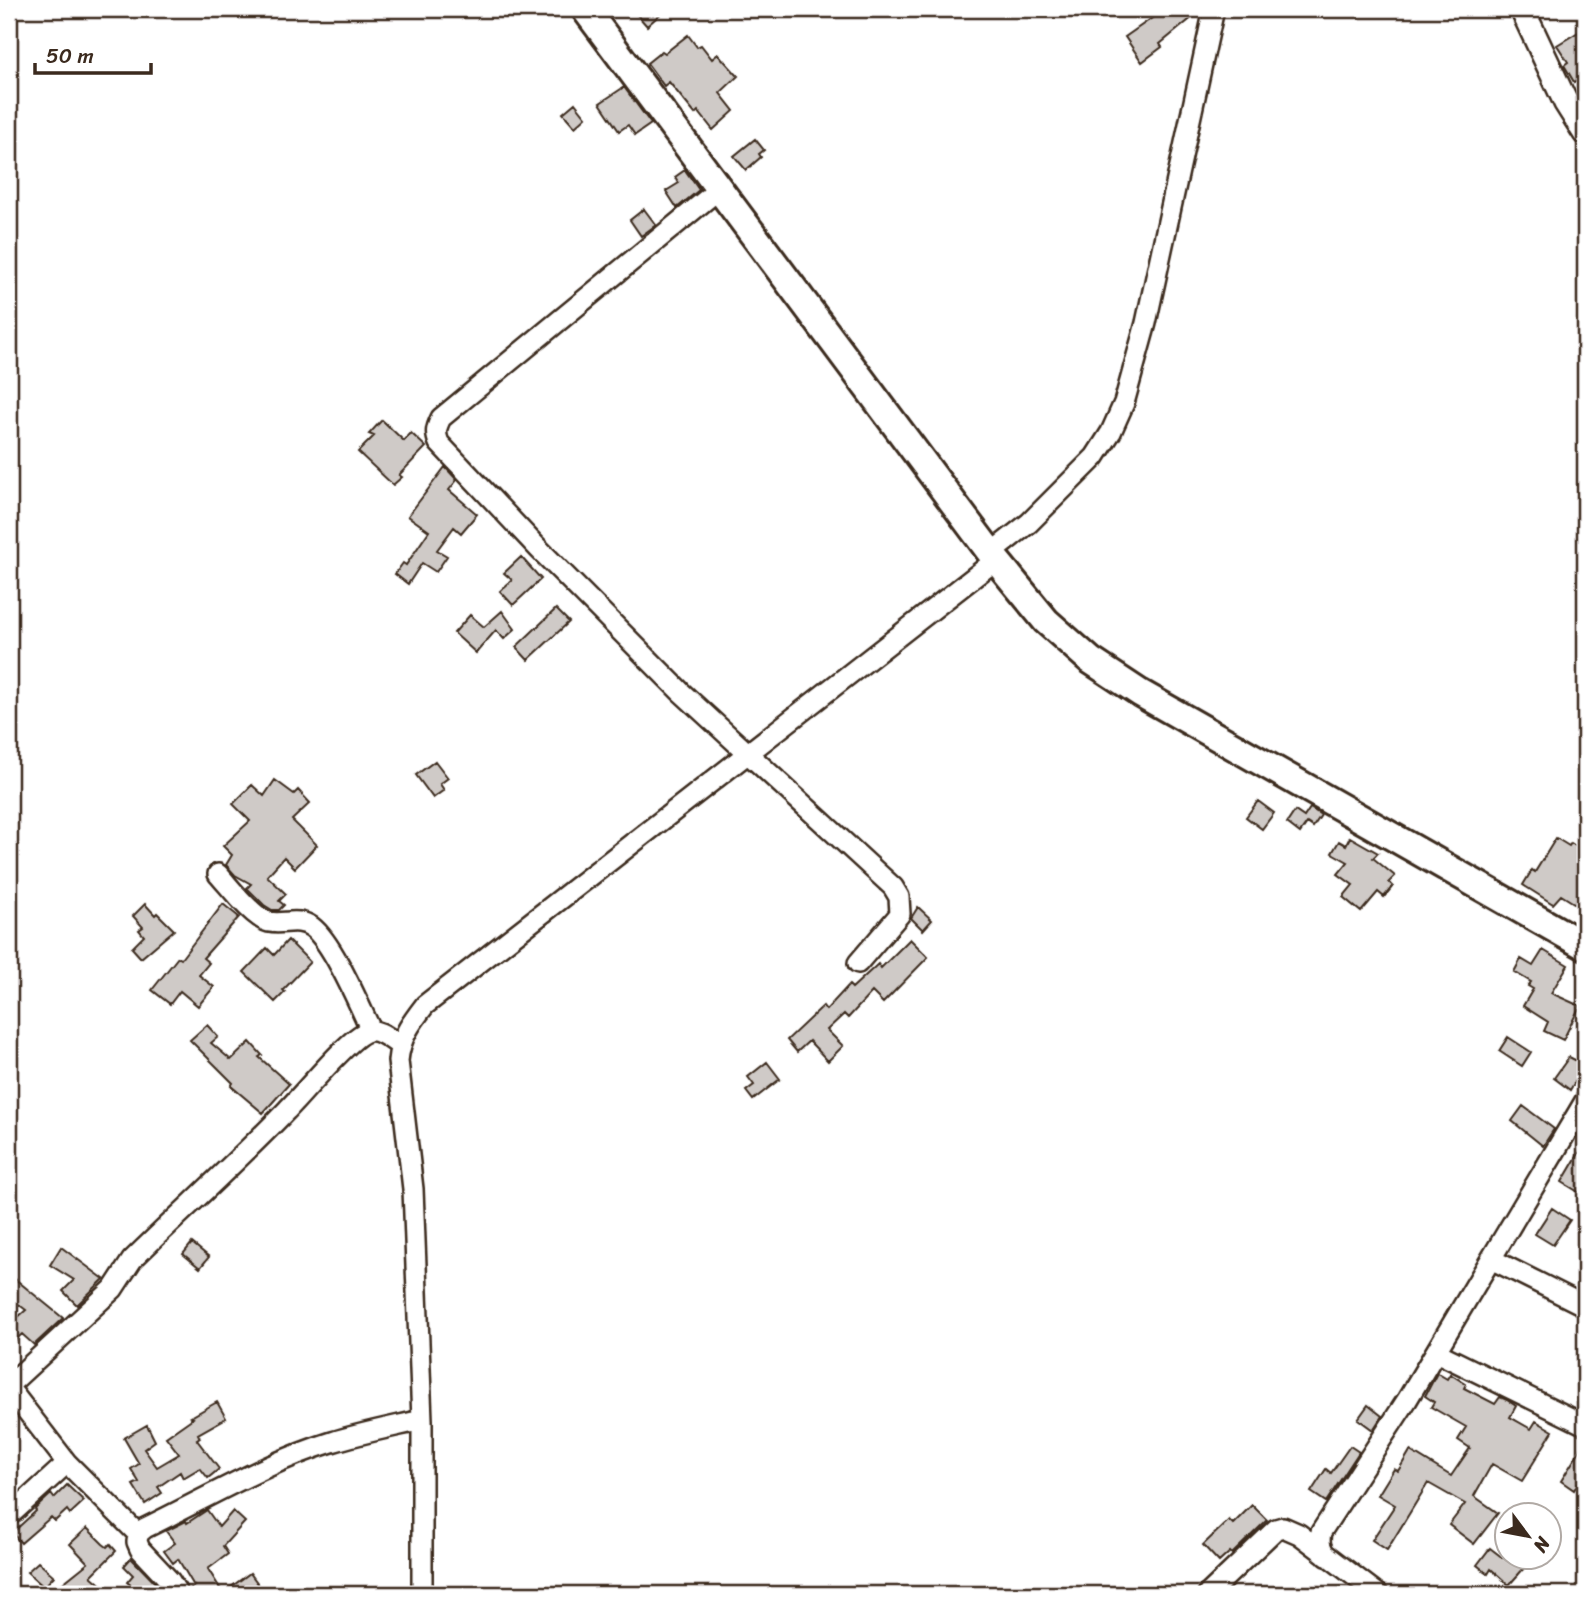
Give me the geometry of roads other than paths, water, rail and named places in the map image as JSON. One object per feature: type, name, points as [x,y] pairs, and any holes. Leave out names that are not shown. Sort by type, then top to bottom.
[{"type":"main road","points":[[585,9],[993,557],[1046,621],[1090,660],[1140,694],[1585,946]]},
{"type":"street","points":[[422,1594],[422,1420],[412,1189],[400,1081],[399,1045],[425,1005],[748,754],[993,557],[1095,457],[1111,432],[1124,403],[1146,323],[1214,9]]},
{"type":"street","points":[[1522,9],[1566,103],[1585,133]]},
{"type":"street","points":[[719,189],[441,418],[436,435],[439,443],[538,548],[681,692],[893,887],[899,897],[900,914],[858,963]]},
{"type":"street","points":[[218,874],[258,917],[274,922],[299,921],[312,927],[327,945],[371,1030]]},
{"type":"street","points":[[138,1534],[67,1463],[9,1387],[113,1289],[132,1260],[283,1114],[349,1045],[364,1032],[371,1030],[399,1045]]},
{"type":"street","points":[[1327,1556],[1322,1552],[1319,1540],[1321,1532],[1579,1123],[1585,1101]]},
{"type":"street","points":[[1491,1259],[1585,1306]]},
{"type":"street","points":[[1436,1352],[1585,1425]]},
{"type":"street","points":[[178,1594],[170,1581],[140,1549],[138,1534],[145,1528],[286,1459],[332,1442],[422,1420]]},
{"type":"street","points":[[9,1516],[67,1463]]},
{"type":"street","points":[[1208,1594],[1279,1528],[1288,1528],[1299,1534],[1378,1594]]}]
